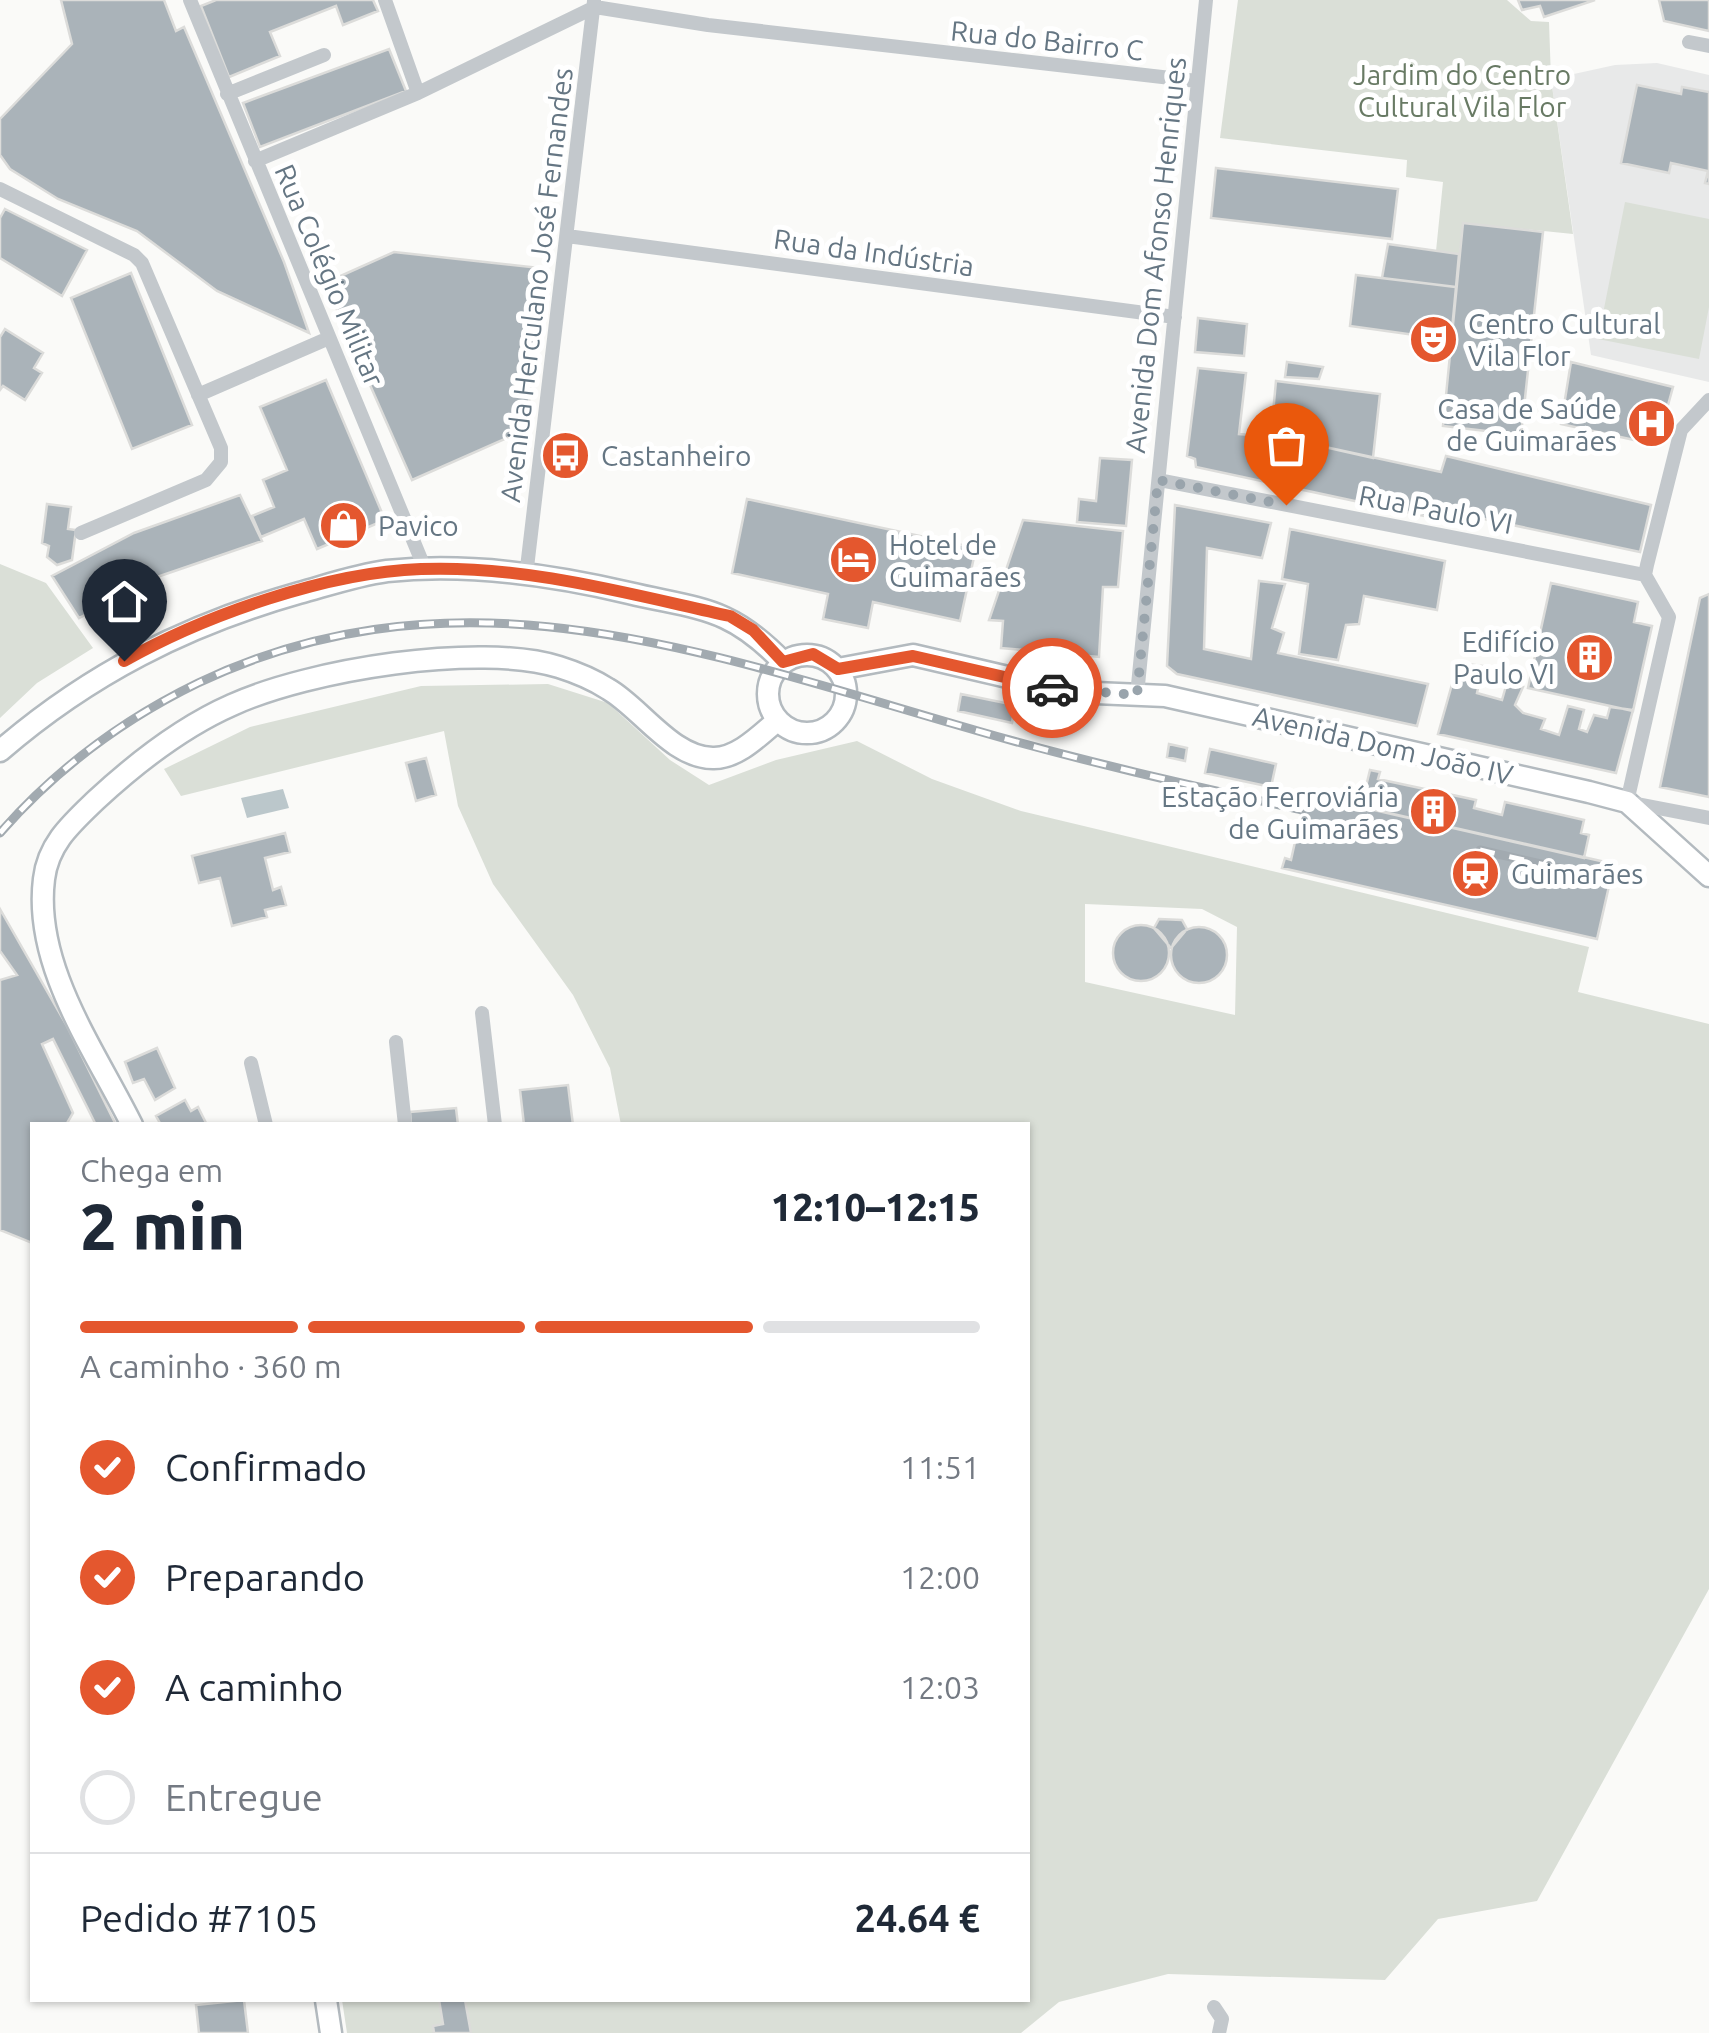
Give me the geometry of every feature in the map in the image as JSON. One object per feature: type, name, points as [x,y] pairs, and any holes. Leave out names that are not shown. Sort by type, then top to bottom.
[{"type":"street","name":"Rua Colégio Militar","points":[[190,0],[425,568]]},
{"type":"street","points":[[385,0],[418,93]]},
{"type":"street","name":"Avenida Dom Afonso Henriques","points":[[1137,695],[1206,0]]},
{"type":"street","points":[[255,161],[418,93],[594,4]]},
{"type":"street","name":"Rua do Bairro C","points":[[594,4],[984,59],[1197,81]]},
{"type":"street","name":"Avenida Herculano José Fernandes","points":[[526,576],[594,4]]},
{"type":"street","points":[[1690,42],[1709,46]]},
{"type":"street","points":[[227,94],[324,55]]},
{"type":"street","points":[[0,190],[134,255],[142,264],[221,448],[222,462],[215,473],[80,533]]},
{"type":"street","name":"Rua da Indústria","points":[[567,236],[1175,317]]},
{"type":"street","points":[[198,396],[329,338]]},
{"type":"street","points":[[1627,802],[1669,617],[1645,575],[1681,430],[1709,400]]},
{"type":"street","name":"Rua Paulo VI","points":[[1158,480],[1645,575]]},
{"type":"street","points":[[0,751],[106,671],[186,630],[353,578],[425,568],[526,576],[607,588],[730,616],[753,630],[783,662]]},
{"type":"street","points":[[813,654],[838,669],[846,697],[834,723],[814,732],[798,732],[778,720],[768,694],[770,680],[783,662],[813,654]]},
{"type":"street","name":"Avenida Dom João IV","points":[[838,669],[913,656],[1072,692],[1137,695],[1235,710],[1709,818]]},
{"type":"street","points":[[131,1122],[52,963],[42,916],[50,849],[138,761],[232,704],[334,674],[442,659],[516,660],[558,667],[609,689],[688,752],[713,758],[735,753],[778,720]]},
{"type":"street","name":"Avenida Dom João IV","points":[[1627,802],[1709,876]]},
{"type":"street","points":[[482,1013],[495,1122]]},
{"type":"street","points":[[396,1042],[405,1122]]},
{"type":"street","points":[[252,1063],[265,1122]]},
{"type":"street","points":[[326,2002],[331,2033]]},
{"type":"street","points":[[1214,2007],[1222,2020],[1219,2033]]},
{"type":"shaded area","points":[[1657,63],[1709,75],[1709,382],[1591,355],[1551,79],[1615,65]]},
{"type":"shaded area","points":[[283,789],[289,808],[247,818],[241,798]]},
{"type":"green space","name":"Jardim do Centro Cultural Vila Flor","points":[[1238,0],[1507,0],[1531,21],[1549,22],[1551,79],[1573,234],[1464,223],[1459,254],[1436,251],[1443,182],[1406,177],[1407,160],[1220,138]]},
{"type":"green space","points":[[1625,202],[1709,219],[1709,307],[1699,359],[1598,339]]},
{"type":"green space","points":[[0,564],[46,583],[93,648],[37,683],[0,718]]},
{"type":"green space","points":[[548,684],[608,703],[670,760],[709,785],[776,760],[857,741],[932,779],[1021,811],[1589,947],[1578,992],[1709,1024],[1709,1589],[1537,1901],[1438,1919],[1385,1980],[1168,1974],[1059,2002],[1021,2033],[347,2033],[342,2002],[1030,2002],[1030,1122],[620,1122],[610,1068],[573,995],[493,884],[458,806],[444,731],[181,796],[164,769],[250,727],[421,686]],"holes":[[[1085,904],[1202,909],[1237,927],[1235,1015],[1085,982]]]},
{"type":"building","points":[[61,0],[164,0],[176,31],[184,27],[284,262],[309,333],[217,291],[137,231],[58,199],[10,169],[0,155],[0,119],[72,44]]},
{"type":"building","points":[[216,0],[373,0],[378,11],[343,25],[336,6],[270,32],[280,56],[229,77],[201,6]]},
{"type":"building","points":[[1518,0],[1595,0],[1544,17],[1540,6],[1522,10]]},
{"type":"building","points":[[1659,0],[1709,0],[1709,31],[1664,21]]},
{"type":"building","points":[[389,49],[406,91],[260,147],[243,103]]},
{"type":"building","points":[[1637,85],[1681,94],[1682,87],[1709,92],[1709,184],[1705,183],[1708,171],[1671,163],[1669,173],[1621,163]]},
{"type":"building","points":[[1216,168],[1398,189],[1392,239],[1211,218]]},
{"type":"building","points":[[5,209],[87,250],[62,296],[0,258],[0,218]]},
{"type":"building","points":[[1463,223],[1543,232],[1521,435],[1443,426]]},
{"type":"building","points":[[1388,244],[1459,254],[1456,287],[1382,278]]},
{"type":"building","points":[[394,252],[540,268],[527,429],[412,480],[325,283]]},
{"type":"building","points":[[131,273],[192,425],[132,449],[71,298]]},
{"type":"building","points":[[1356,275],[1456,287],[1451,340],[1350,326]]},
{"type":"building","points":[[1198,318],[1247,324],[1244,356],[1195,352]]},
{"type":"building","points":[[5,329],[43,353],[34,368],[42,373],[25,400],[3,386],[0,390],[0,337]]},
{"type":"building","points":[[1287,362],[1323,367],[1319,379],[1285,377]]},
{"type":"building","points":[[1571,362],[1673,387],[1657,445],[1561,424]]},
{"type":"building","points":[[1198,368],[1246,373],[1239,434],[1279,437],[1441,472],[1446,456],[1651,505],[1640,552],[1437,509],[1434,518],[1196,467],[1195,459],[1187,456]]},
{"type":"building","points":[[326,380],[385,520],[317,549],[304,519],[261,537],[252,516],[274,507],[263,480],[287,470],[260,407]]},
{"type":"building","points":[[1276,381],[1380,394],[1373,458],[1271,435]]},
{"type":"building","points":[[1100,458],[1132,460],[1126,526],[1077,522],[1079,499],[1096,501]]},
{"type":"building","points":[[240,495],[262,541],[160,576],[79,618],[52,576],[134,533]]},
{"type":"building","name":"Hotel de Guimarães","points":[[747,499],[976,548],[960,621],[873,602],[868,628],[823,619],[828,594],[732,573]]},
{"type":"building","points":[[47,504],[71,507],[68,529],[76,530],[72,560],[57,565],[47,557],[49,546],[42,543]]},
{"type":"building","points":[[1175,505],[1271,523],[1262,558],[1207,548],[1204,649],[1251,659],[1259,581],[1285,584],[1272,628],[1284,633],[1278,653],[1428,684],[1417,726],[1177,674],[1167,666]]},
{"type":"building","points":[[1023,520],[1123,531],[1118,587],[1103,587],[1099,657],[1001,648],[1003,621],[989,620]]},
{"type":"building","points":[[1290,529],[1445,561],[1437,610],[1364,596],[1359,624],[1346,625],[1338,660],[1299,654],[1308,584],[1282,579]]},
{"type":"building","name":"Edifício Paulo VI","points":[[1551,583],[1638,602],[1634,622],[1652,626],[1633,711],[1528,688]]},
{"type":"building","points":[[1709,594],[1709,797],[1660,787],[1700,598]]},
{"type":"building","points":[[1458,663],[1483,666],[1477,693],[1502,700],[1506,686],[1523,687],[1515,705],[1523,713],[1545,719],[1541,729],[1559,735],[1568,706],[1584,710],[1579,729],[1587,732],[1594,715],[1607,718],[1610,707],[1633,710],[1616,773],[1438,734]]},
{"type":"building","points":[[961,694],[1015,705],[1012,723],[958,711]]},
{"type":"building","points":[[1169,744],[1187,748],[1185,761],[1167,757]]},
{"type":"building","points":[[1210,749],[1276,764],[1271,787],[1205,773]]},
{"type":"building","points":[[426,758],[436,795],[416,801],[406,763]]},
{"type":"building","name":"Estação Ferroviária de Guimarães","points":[[1370,770],[1380,772],[1378,779],[1476,800],[1474,808],[1502,815],[1505,802],[1584,820],[1581,833],[1589,835],[1584,858],[1361,807]]},
{"type":"building","points":[[1300,793],[1614,864],[1597,939],[1282,868],[1285,858],[1291,860],[1303,806],[1297,805]]},
{"type":"building","points":[[285,833],[290,852],[265,858],[273,890],[281,887],[286,905],[265,910],[267,917],[232,926],[220,878],[199,883],[192,856]]},
{"type":"building","points":[[0,909],[67,1026],[115,1122],[94,1122],[53,1039],[42,1044],[73,1113],[68,1122],[30,1122],[30,1242],[0,1230],[0,980],[17,975],[0,951]]},
{"type":"building","points":[[1159,919],[1182,920],[1187,929],[1171,948],[1154,928]]},
{"type":"building","points":[[1141,925],[1161,933],[1169,953],[1161,973],[1141,981],[1121,973],[1113,953],[1121,933]]},
{"type":"building","points":[[1199,927],[1219,935],[1227,955],[1219,975],[1199,983],[1179,975],[1171,955],[1179,935]]},
{"type":"building","points":[[157,1048],[175,1088],[155,1100],[144,1079],[133,1083],[125,1062]]},
{"type":"building","points":[[568,1085],[573,1122],[524,1122],[520,1090]]},
{"type":"building","points":[[185,1100],[191,1111],[198,1107],[206,1122],[159,1122],[156,1116]]},
{"type":"building","points":[[456,1108],[458,1122],[411,1122],[410,1112]]},
{"type":"building","points":[[244,2002],[248,2033],[199,2033],[196,2005]]},
{"type":"building","points":[[439,2002],[465,2002],[471,2033],[434,2033],[433,2026],[443,2024]]},
{"type":"railway","points":[[0,833],[91,748],[198,683],[297,646],[395,627],[492,623],[589,632],[686,650],[1059,753],[1302,810]]},
{"type":"railway","points":[[1480,850],[1594,876]]},
{"type":"way so far","points":[[1052,688],[1100,695],[1137,695],[1158,480],[1286,505]]},
{"type":"place","name":"Centro Cultural Vila Flor","points":[[1433,339]]},
{"type":"place","name":"Casa de Saúde de Guimarães","points":[[1652,424]]},
{"type":"place","name":"Castanheiro","points":[[566,455]]},
{"type":"place","name":"Pavico","points":[[343,525]]},
{"type":"place","name":"Hotel de Guimarães","points":[[854,560]]},
{"type":"place","name":"Edifício Paulo VI","points":[[1590,657]]},
{"type":"place","name":"Estação Ferroviária de Guimarães","points":[[1434,812]]},
{"type":"place","name":"Guimarães","points":[[1476,873]]},
{"type":"route","points":[[124,661],[186,630],[251,607],[353,578],[425,568],[557,578],[730,616],[753,630],[783,662],[797,655],[813,654],[838,669],[913,656],[1052,688]]}]
